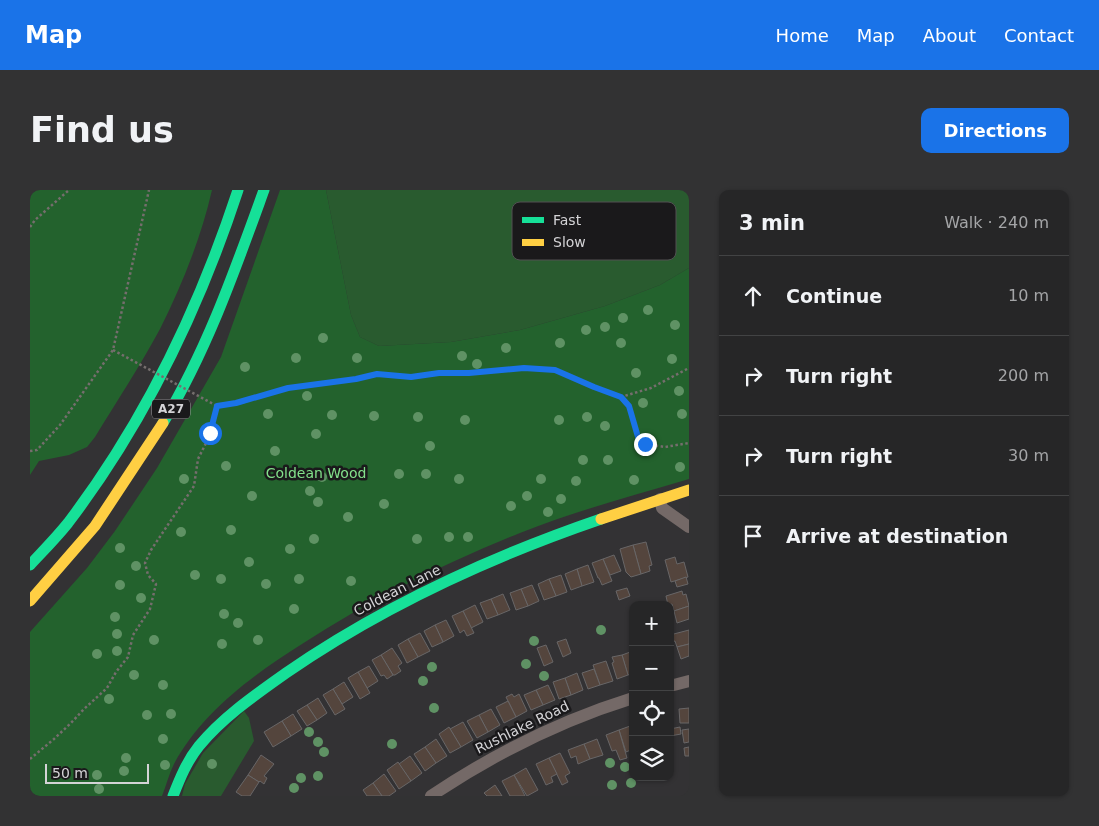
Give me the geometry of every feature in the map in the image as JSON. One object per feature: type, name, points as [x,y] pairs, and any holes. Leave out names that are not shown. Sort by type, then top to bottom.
[{"type":"main road","name":"A27","points":[[30,565],[71,518],[126,438],[157,384],[179,344],[199,299],[221,244],[238,190]]},
{"type":"main road","name":"A27","points":[[30,602],[95,526],[174,404],[202,351],[225,298],[264,190]]},
{"type":"main road","name":"Coldean Lane","points":[[173,796],[187,764],[214,729],[272,683],[341,636],[388,610],[507,554],[583,525],[689,490]]},
{"type":"street","points":[[660,499],[662,508],[689,527]]},
{"type":"street","points":[[674,685],[689,681]]},
{"type":"street","name":"Rushlake Road","points":[[431,796],[456,778],[529,738],[571,719],[629,699]]},
{"type":"path","points":[[30,227],[35,220],[68,190]]},
{"type":"path","points":[[30,451],[37,450],[60,425],[113,350],[149,190]]},
{"type":"path","points":[[113,350],[217,406],[236,403],[288,388],[356,379],[377,374],[411,377],[439,373],[469,373],[524,368],[555,370],[621,397],[629,406],[638,437],[645,444],[665,447],[689,443]]},
{"type":"path","points":[[621,397],[650,388],[689,368]]},
{"type":"path","points":[[30,759],[54,740],[84,708],[107,688],[116,672],[128,658],[133,635],[150,609],[156,584],[148,575],[145,563],[151,550],[194,486],[198,459],[210,433],[217,406]]},
{"type":"green space","points":[[30,190],[212,190],[197,243],[160,329],[95,437],[87,447],[69,455],[39,461],[30,475]]},
{"type":"green space","name":"Coldean Wood","points":[[280,190],[326,190],[351,315],[360,337],[379,346],[451,342],[520,330],[605,306],[660,285],[689,268],[689,479],[604,504],[520,533],[408,583],[354,612],[265,669],[214,711],[186,745],[174,764],[162,796],[30,796],[30,632],[87,568],[115,531],[157,468],[221,357]]},
{"type":"green space","points":[[326,190],[689,190],[689,268],[660,285],[605,306],[520,330],[451,342],[379,346],[360,337],[351,315]]},
{"type":"green space","points":[[244,711],[249,718],[254,741],[221,796],[182,796],[185,784],[203,753]]},
{"type":"building","points":[[646,542],[652,565],[649,566],[650,571],[641,574],[633,545]]},
{"type":"building","points":[[633,545],[641,574],[631,577],[626,572],[620,549]]},
{"type":"building","points":[[614,555],[621,571],[610,575],[603,559]]},
{"type":"building","points":[[675,557],[677,564],[684,562],[688,577],[671,582],[665,560]]},
{"type":"building","points":[[603,559],[612,581],[602,585],[592,563]]},
{"type":"building","points":[[588,565],[594,582],[582,586],[577,569]]},
{"type":"building","points":[[577,569],[582,586],[571,590],[565,574]]},
{"type":"building","points":[[561,575],[567,592],[556,596],[549,579]]},
{"type":"building","points":[[686,577],[688,584],[677,587],[675,581]]},
{"type":"building","points":[[549,579],[556,596],[544,600],[538,584]]},
{"type":"building","points":[[532,585],[539,601],[528,606],[521,589]]},
{"type":"building","points":[[627,588],[630,596],[619,600],[616,591]]},
{"type":"building","points":[[521,589],[528,606],[516,610],[510,593]]},
{"type":"building","points":[[682,591],[683,595],[686,594],[689,606],[674,611],[674,601],[667,601],[666,596]]},
{"type":"building","points":[[503,594],[510,610],[498,615],[491,599]]},
{"type":"building","points":[[491,599],[498,615],[487,619],[480,603]]},
{"type":"building","points":[[475,605],[483,622],[471,628],[463,611]]},
{"type":"building","points":[[689,606],[689,619],[677,623],[674,611]]},
{"type":"building","points":[[463,611],[474,633],[467,636],[464,630],[460,633],[452,616]]},
{"type":"building","points":[[446,620],[454,636],[443,642],[435,625]]},
{"type":"building","points":[[435,625],[443,642],[432,647],[424,631]]},
{"type":"building","points":[[689,630],[689,644],[677,647],[674,641],[674,634]]},
{"type":"building","points":[[420,633],[430,651],[418,657],[408,639]]},
{"type":"building","points":[[408,639],[418,657],[407,663],[398,645]]},
{"type":"building","points":[[566,639],[571,653],[563,657],[557,642]]},
{"type":"building","points":[[689,644],[689,656],[681,659],[677,647]]},
{"type":"building","points":[[546,645],[553,662],[544,666],[537,648]]},
{"type":"building","points":[[392,648],[402,663],[398,666],[401,671],[395,675],[393,675],[381,655]]},
{"type":"building","points":[[629,652],[628,675],[622,655]]},
{"type":"building","points":[[381,655],[393,675],[387,679],[384,675],[381,676],[372,660]]},
{"type":"building","points":[[622,655],[628,675],[617,679],[612,657]]},
{"type":"building","points":[[606,661],[613,681],[600,685],[593,665]]},
{"type":"building","points":[[369,666],[378,681],[367,688],[358,672]]},
{"type":"building","points":[[594,669],[600,685],[588,689],[582,673]]},
{"type":"building","points":[[358,672],[370,693],[360,699],[348,678]]},
{"type":"building","points":[[577,673],[583,690],[571,695],[565,678]]},
{"type":"building","points":[[565,678],[571,695],[559,699],[553,682]]},
{"type":"building","points":[[344,682],[353,697],[342,704],[333,689]]},
{"type":"building","points":[[548,685],[555,700],[543,705],[536,690]]},
{"type":"building","points":[[333,689],[345,709],[335,715],[323,695]]},
{"type":"building","points":[[536,690],[543,705],[531,710],[524,695]]},
{"type":"building","points":[[512,694],[514,697],[519,694],[527,711],[516,717],[506,697]]},
{"type":"building","points":[[318,698],[327,713],[317,720],[307,705]]},
{"type":"building","points":[[508,701],[516,717],[504,723],[496,707]]},
{"type":"building","points":[[307,705],[317,720],[307,726],[297,711]]},
{"type":"building","points":[[689,708],[689,723],[680,723],[679,709]]},
{"type":"building","points":[[491,709],[500,725],[488,732],[479,715]]},
{"type":"building","points":[[293,714],[302,729],[291,736],[282,721]]},
{"type":"building","points":[[479,715],[488,732],[477,738],[467,721]]},
{"type":"building","points":[[282,721],[291,736],[273,747],[264,732]]},
{"type":"building","points":[[463,722],[473,740],[461,747],[450,729]]},
{"type":"building","points":[[629,726],[629,751],[626,752],[619,730]]},
{"type":"building","points":[[449,727],[461,747],[450,753],[439,734]]},
{"type":"building","points":[[680,727],[681,734],[674,735],[674,728]]},
{"type":"building","points":[[689,729],[689,742],[684,743],[682,730]]},
{"type":"building","points":[[619,730],[627,758],[620,760],[616,750],[612,751],[606,735]]},
{"type":"building","points":[[436,739],[447,756],[436,763],[425,747]]},
{"type":"building","points":[[597,739],[603,755],[590,759],[584,744]]},
{"type":"building","points":[[584,744],[590,759],[578,764],[576,756],[571,758],[568,750]]},
{"type":"building","points":[[425,747],[436,763],[425,771],[414,754]]},
{"type":"building","points":[[689,747],[689,756],[685,756],[684,748]]},
{"type":"building","points":[[560,753],[570,773],[565,776],[568,782],[562,785],[549,758]]},
{"type":"building","points":[[261,755],[274,764],[264,776],[267,778],[264,784],[248,775]]},
{"type":"building","points":[[410,756],[422,773],[411,781],[399,764]]},
{"type":"building","points":[[549,758],[557,774],[551,777],[553,782],[546,785],[536,764]]},
{"type":"building","points":[[398,762],[411,781],[399,789],[387,770]]},
{"type":"building","points":[[526,768],[538,790],[527,796],[514,775]]},
{"type":"building","points":[[384,774],[396,791],[389,796],[382,796],[373,783]]},
{"type":"building","points":[[248,775],[259,782],[250,796],[242,796],[236,792]]},
{"type":"building","points":[[514,775],[525,796],[510,796],[502,781]]},
{"type":"building","points":[[373,783],[382,796],[367,796],[363,790]]},
{"type":"building","points":[[495,785],[502,796],[487,796],[484,793]]},
{"type":"traffic: fast","points":[[30,565],[68,523],[96,485],[145,405],[167,364],[206,278],[238,190]]},
{"type":"traffic: fast","points":[[163,423],[207,338],[231,280],[264,190]]},
{"type":"traffic: fast","points":[[173,796],[191,758],[218,725],[286,673],[323,649],[361,626],[438,585],[519,550],[601,519]]},
{"type":"traffic: slow","points":[[30,601],[95,526],[163,423]]},
{"type":"traffic: slow","points":[[601,519],[689,490]]},
{"type":"route","points":[[210,433],[217,406],[236,403],[288,388],[356,379],[377,374],[411,377],[439,373],[469,373],[524,368],[555,370],[621,397],[629,406],[638,437],[645,444]]}]
